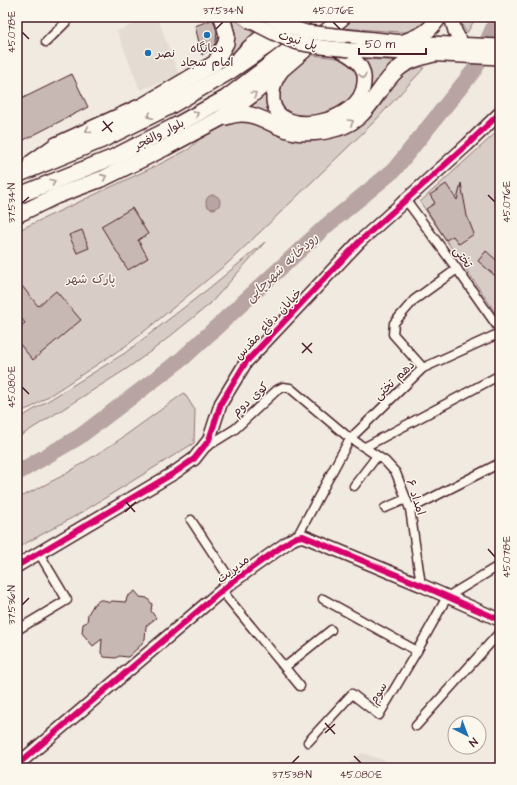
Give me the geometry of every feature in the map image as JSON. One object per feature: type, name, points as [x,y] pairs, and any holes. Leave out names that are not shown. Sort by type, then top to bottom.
[{"type":"highway","points":[[17,174],[56,145],[144,105],[215,63],[226,43],[226,35],[222,17]]},
{"type":"highway","name":"بلوار والفجر","points":[[17,174],[102,140],[167,108],[229,72],[267,46],[305,17]]},
{"type":"highway","name":"بلوار والفجر","points":[[17,196],[114,157],[226,98],[330,17]]},
{"type":"highway","points":[[221,118],[252,95],[344,17]]},
{"type":"highway","points":[[404,42],[431,28],[439,17]]},
{"type":"highway","points":[[17,215],[56,196],[104,178],[221,118],[232,114],[245,113],[262,118],[280,127],[296,132],[320,132],[339,128],[362,115],[390,77],[399,68],[421,57],[434,54]]},
{"type":"main road","name":"پل نبوت","points":[[270,17],[286,25],[306,32],[404,42],[500,46]]},
{"type":"main road","points":[[229,72],[236,60],[247,48],[287,17]]},
{"type":"main road","points":[[451,17],[455,31],[462,44]]},
{"type":"main road","name":"پل نبوت","points":[[247,19],[279,36],[295,42],[344,49],[500,58]]},
{"type":"main road","points":[[284,68],[274,82],[272,93],[273,104],[279,113],[288,120],[298,122],[314,122],[330,119],[338,116],[354,104],[363,91],[364,76],[357,62],[344,49]]},
{"type":"street","points":[[46,42],[71,17]]},
{"type":"street","name":"خیابان دفاع مقدس","points":[[17,566],[174,473],[194,459],[209,440],[221,403],[246,362],[360,242],[500,113]]},
{"type":"street","name":"تختی","points":[[406,200],[500,330]]},
{"type":"street","points":[[423,368],[393,334],[394,323],[414,300],[457,269]]},
{"type":"street","name":"دهم تختی","points":[[297,537],[351,439],[423,368],[500,333]]},
{"type":"street","points":[[365,447],[500,375]]},
{"type":"street","name":"کوی دوم","points":[[202,449],[235,429],[277,390],[283,387],[290,388],[351,439]]},
{"type":"street","name":"امداد ۶","points":[[351,439],[385,461],[396,473],[410,509],[421,585]]},
{"type":"street","points":[[354,486],[377,456]]},
{"type":"street","points":[[410,509],[500,463]]},
{"type":"street","points":[[386,508],[406,499]]},
{"type":"street","points":[[191,520],[232,582]]},
{"type":"street","points":[[297,537],[302,536],[421,585],[500,620]]},
{"type":"street","name":"مدیریت","points":[[17,765],[232,582],[297,537]]},
{"type":"street","points":[[17,630],[67,600],[39,553]]},
{"type":"street","points":[[448,597],[500,565]]},
{"type":"street","points":[[222,591],[300,686]]},
{"type":"street","name":"سوم","points":[[308,742],[352,694],[379,715],[448,597]]},
{"type":"street","points":[[323,599],[417,652]]},
{"type":"street","points":[[285,667],[331,630]]},
{"type":"street","points":[[416,726],[500,632]]},
{"type":"shaded area","name":"نصر","points":[[152,17],[157,17],[179,75],[140,90],[117,31]]},
{"type":"shaded area","points":[[210,195],[216,195],[220,199],[220,205],[216,209],[210,209],[206,205],[206,199]]},
{"type":"shaded area","points":[[362,753],[406,768],[343,768]]},
{"type":"green space","points":[[231,17],[256,35],[231,55],[235,34]]},
{"type":"green space","points":[[354,17],[434,17],[416,33],[341,28]]},
{"type":"green space","points":[[460,17],[476,17],[467,33],[463,27]]},
{"type":"green space","points":[[305,54],[345,59],[354,66],[360,77],[355,99],[329,116],[294,117],[281,108],[276,87]]},
{"type":"green space","points":[[361,59],[404,61],[368,101],[371,77],[369,69]]},
{"type":"green space","name":"پارک شهر","points":[[420,66],[424,68],[373,123],[229,262],[130,343],[32,407],[17,413],[17,231],[162,163],[189,149],[204,135],[234,120],[244,119],[316,139],[348,133],[364,123],[375,112],[386,98],[394,82],[402,74],[413,67]]},
{"type":"green space","points":[[264,93],[267,103],[279,121],[257,109],[238,109]]},
{"type":"green space","points":[[500,129],[500,319],[420,202]]},
{"type":"green space","points":[[265,242],[210,304],[158,346],[125,370],[17,438],[17,420],[125,353],[208,289]]},
{"type":"green space","points":[[184,393],[195,410],[194,443],[79,514],[17,548],[17,499],[64,475],[119,440]]},
{"type":"building","name":"دمانگاه امام سجاد","points":[[213,19],[217,31],[216,42],[213,47],[202,55],[195,26]]},
{"type":"building","points":[[72,74],[88,107],[20,142],[17,137],[17,101]]},
{"type":"building","points":[[461,183],[467,216],[474,234],[459,244],[453,236],[446,240],[426,209],[435,203],[430,195],[446,184],[457,200]]},
{"type":"building","points":[[132,208],[148,234],[138,240],[148,258],[128,270],[101,226]]},
{"type":"building","points":[[82,230],[89,248],[77,253],[69,235]]},
{"type":"building","points":[[486,251],[500,263],[500,280],[478,261]]},
{"type":"building","points":[[22,286],[38,306],[56,291],[81,320],[33,360],[17,341],[17,329],[25,323],[17,313],[17,291]]},
{"type":"building","points":[[135,591],[140,597],[147,598],[152,604],[151,611],[156,618],[146,626],[145,639],[128,657],[104,657],[101,653],[102,639],[93,646],[82,633],[83,624],[87,622],[88,614],[94,604],[100,600],[104,600],[109,603],[112,601],[126,602],[127,597]]},
{"type":"waterway","name":"رودخانه شهرچایی","points":[[17,473],[79,437],[183,358],[326,226],[394,170],[475,69],[498,17]]},
{"type":"cycle path","points":[[17,566],[174,473],[194,459],[209,440],[221,403],[246,362],[359,242],[467,145],[500,113]]},
{"type":"cycle path","points":[[17,765],[232,582],[297,537],[303,536],[421,585],[500,620]]},
{"type":"place","name":"دمانگاه امام سجاد","points":[[207,35]]},
{"type":"place","name":"نصر","points":[[148,53]]}]
